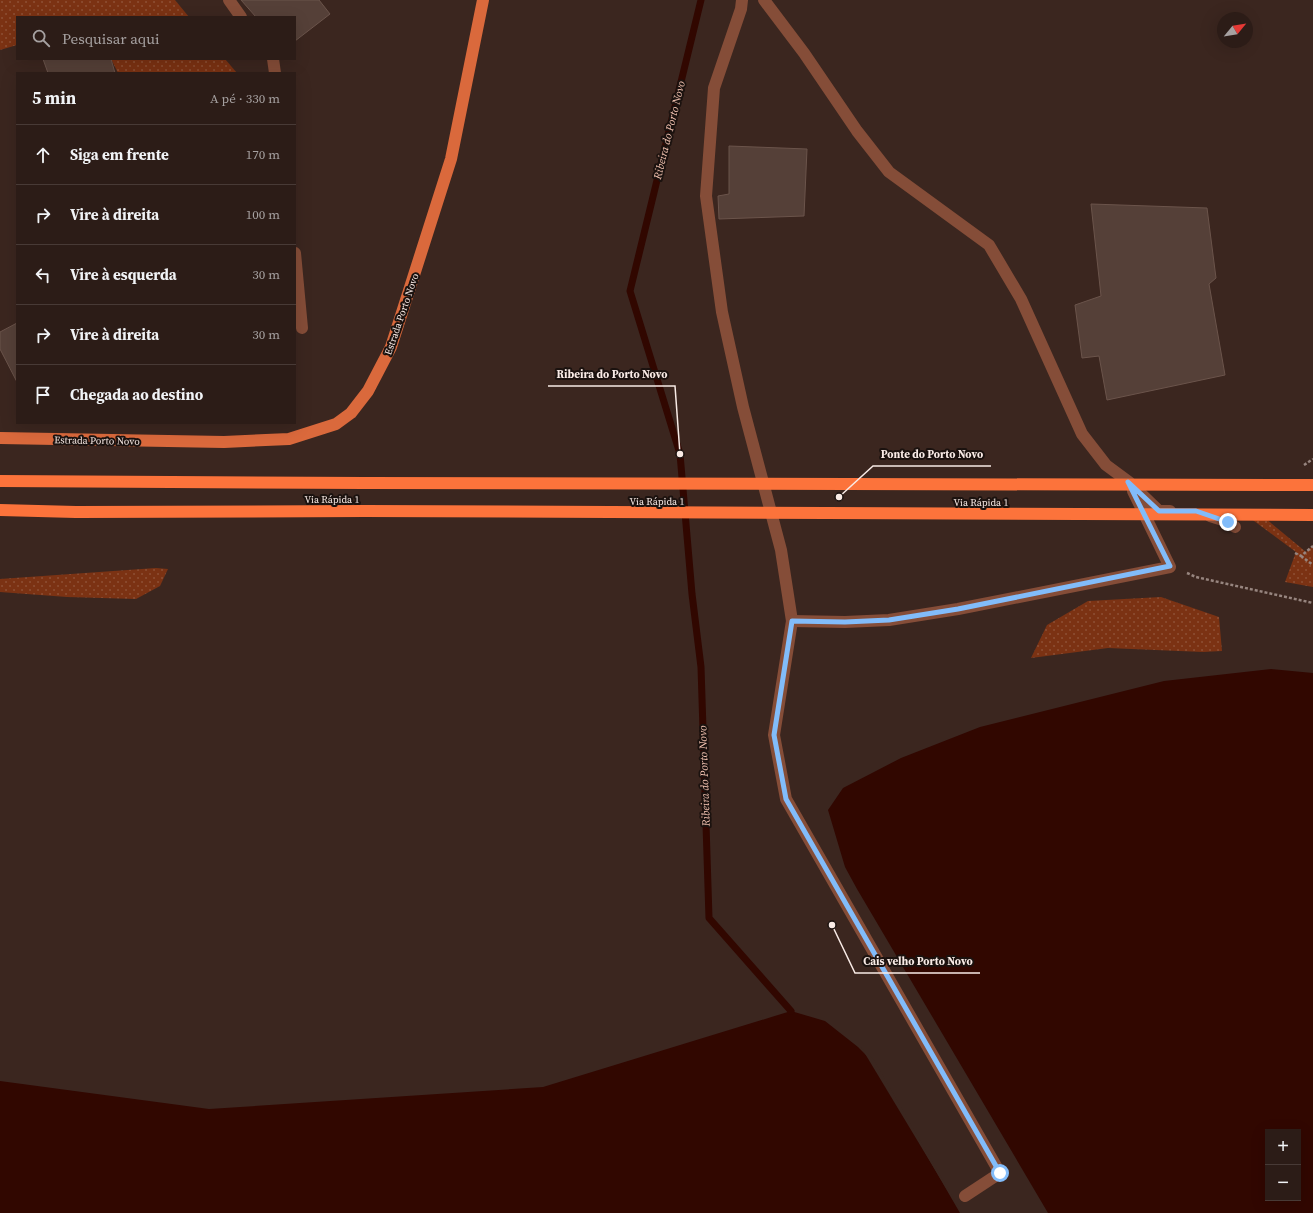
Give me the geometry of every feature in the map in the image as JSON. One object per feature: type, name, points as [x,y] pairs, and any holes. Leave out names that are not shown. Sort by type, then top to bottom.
[{"type":"highway","name":"Via Rápida 1","points":[[0,481],[1313,485]]},
{"type":"highway","name":"Via Rápida 1","points":[[0,510],[76,512],[365,511],[1313,515]]},
{"type":"main road","name":"Estrada Porto Novo","points":[[0,438],[224,442],[289,439],[336,424],[351,414],[368,391],[391,347],[442,189],[451,159],[483,0]]},
{"type":"street","points":[[229,0],[240,16]]},
{"type":"street","points":[[742,0],[714,88],[706,196],[722,312],[743,407],[781,550],[792,621],[774,735],[786,799],[1000,1173],[965,1196]]},
{"type":"street","points":[[764,0],[804,53],[857,131],[888,172],[989,245],[1021,299],[1082,434],[1106,465],[1128,482],[1159,511],[1196,511],[1228,522],[1236,527]]},
{"type":"street","points":[[273,60],[275,72]]},
{"type":"street","points":[[296,264],[302,328]]},
{"type":"street","points":[[792,621],[845,622],[889,620],[958,609],[1170,566],[1128,482]]},
{"type":"path","points":[[1301,556],[1313,546]]},
{"type":"path","points":[[1295,553],[1313,565]]},
{"type":"path","points":[[1170,566],[1196,577],[1313,603]]},
{"type":"shaded area","points":[[0,0],[175,0],[188,16],[16,16],[16,45],[0,50]]},
{"type":"shaded area","points":[[112,60],[226,60],[236,72],[118,72]]},
{"type":"shaded area","points":[[1259,513],[1306,552],[1313,545],[1313,587],[1285,582],[1296,552],[1250,518]]},
{"type":"shaded area","points":[[156,568],[168,569],[160,586],[136,599],[67,597],[0,592],[0,579]]},
{"type":"shaded area","points":[[1161,597],[1219,617],[1222,651],[1203,652],[1108,648],[1031,658],[1047,625],[1088,601]]},
{"type":"shaded area","points":[[1271,669],[1313,673],[1313,1213],[1048,1213],[857,889],[845,867],[828,810],[843,788],[901,758],[980,727],[1164,681]]},
{"type":"shaded area","points":[[791,1011],[825,1021],[858,1047],[872,1061],[960,1213],[0,1213],[0,1081],[209,1109],[543,1087]]},
{"type":"pier","points":[[861,1047],[874,1060],[962,1213],[961,1213]]},
{"type":"building","points":[[241,0],[319,0],[330,14],[296,40],[296,16],[255,16]]},
{"type":"building","points":[[43,60],[111,60],[115,72],[48,72]]},
{"type":"building","points":[[729,146],[807,149],[804,216],[719,219],[718,196],[729,194]]},
{"type":"building","points":[[1091,204],[1207,208],[1216,278],[1209,284],[1225,375],[1107,400],[1099,356],[1082,358],[1075,305],[1101,296]]},
{"type":"building","points":[[16,324],[16,380],[0,349],[0,332]]},
{"type":"waterway","name":"Ribeira do Porto Novo","points":[[701,0],[630,291],[680,454],[692,594],[701,667],[709,918],[791,1011]]},
{"type":"place","name":"Ribeira do Porto Novo","points":[[680,454]]},
{"type":"place","name":"Ponte do Porto Novo","points":[[839,497]]},
{"type":"place","name":"Cais velho Porto Novo","points":[[832,925]]},
{"type":"route","points":[[1000,1173],[786,799],[774,735],[792,621],[845,622],[889,620],[958,609],[1170,566],[1128,482],[1159,511],[1196,511],[1228,522]]}]
